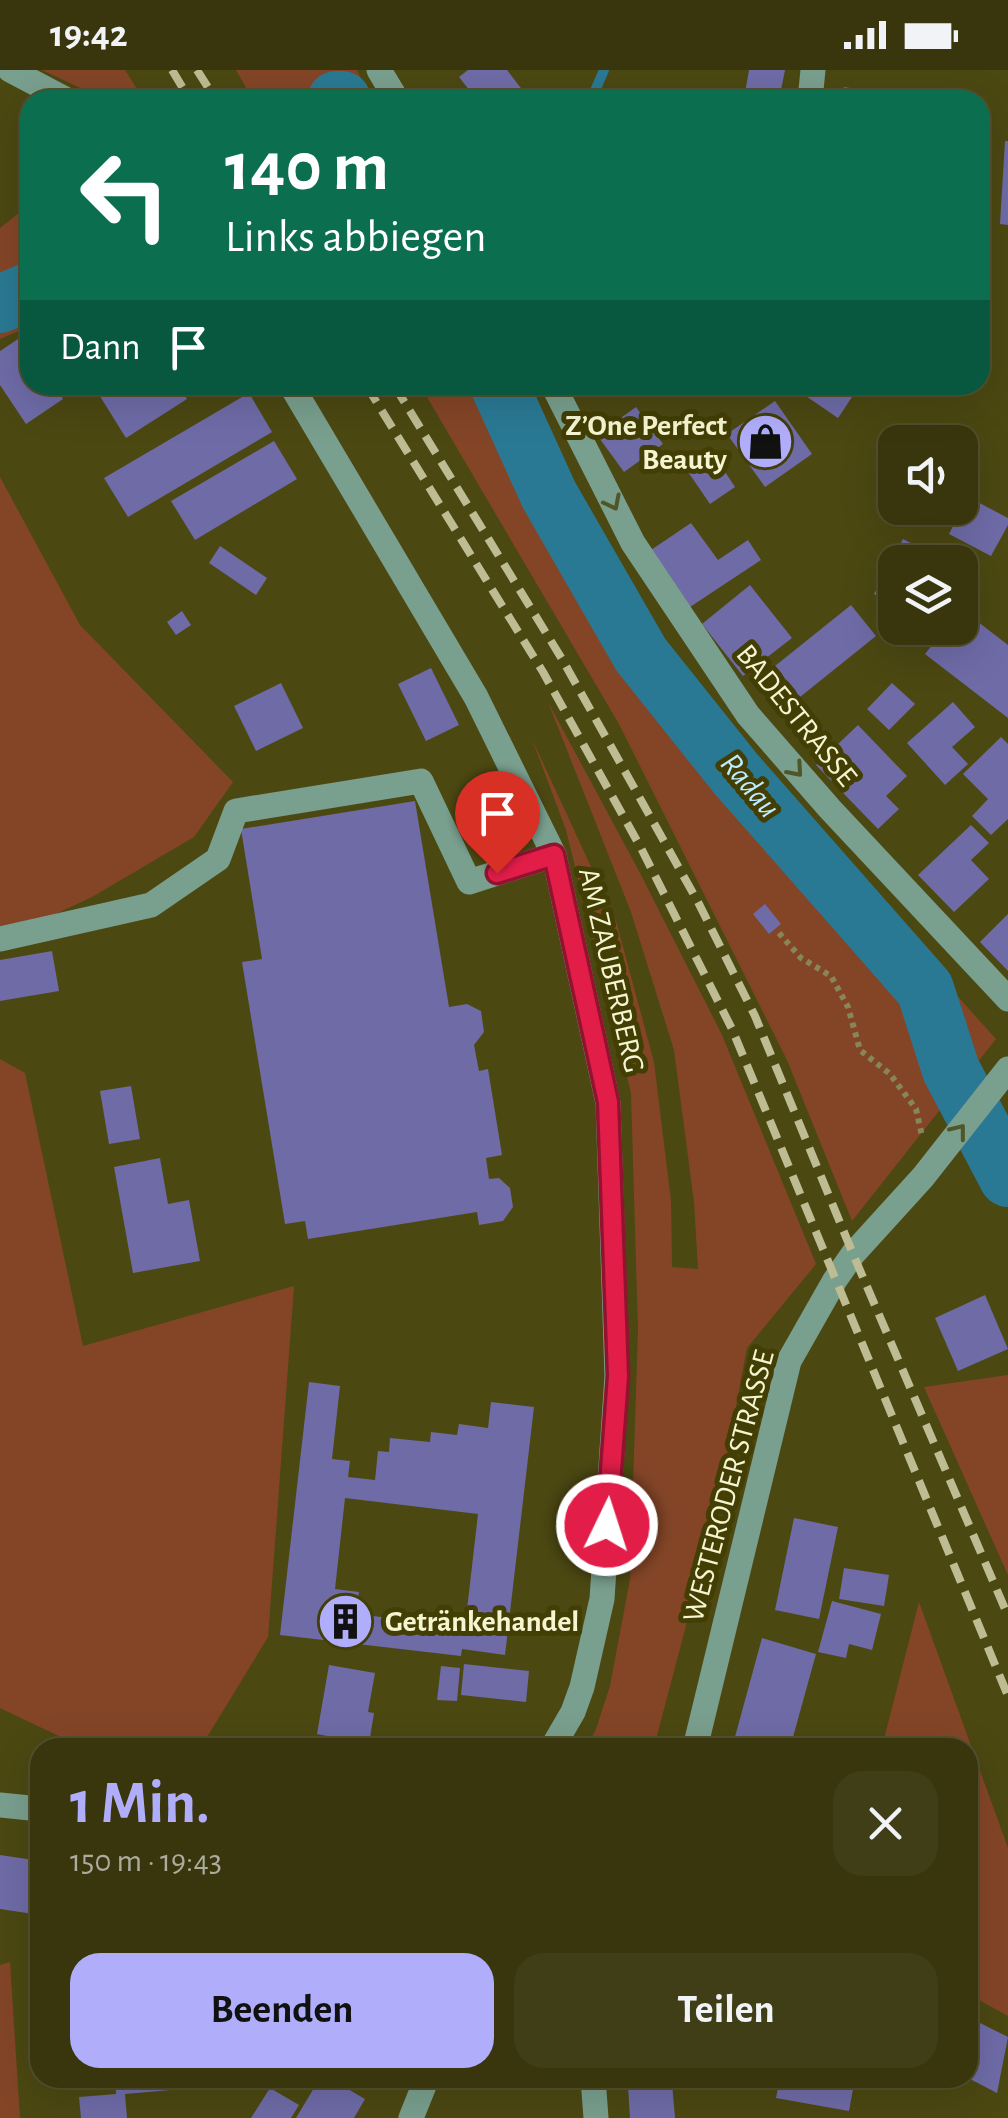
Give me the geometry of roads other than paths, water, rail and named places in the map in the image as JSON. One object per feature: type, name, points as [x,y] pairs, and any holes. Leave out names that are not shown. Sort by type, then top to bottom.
[{"type":"street","points":[[10,70],[48,90]]},
{"type":"street","name":"AM ZAUBERBERG","points":[[297,395],[476,697],[554,855],[608,1102],[618,1376],[602,1599],[582,1687],[558,1738]]},
{"type":"street","name":"BADESTRASSE","points":[[558,395],[633,543],[748,715],[830,809],[1008,998]]},
{"type":"street","points":[[0,939],[151,905],[218,858],[236,811],[421,781],[469,882],[554,855]]},
{"type":"street","name":"WESTERODER STRASSE","points":[[697,1738],[789,1361],[853,1254],[923,1178],[1002,1077]]},
{"type":"street","points":[[0,1805],[30,1809]]},
{"type":"street","points":[[411,2118],[423,2088]]},
{"type":"street","points":[[594,2088],[596,2118]]},
{"type":"waterway","points":[[595,90],[604,70]]},
{"type":"waterway","name":"Radau","points":[[0,304],[20,295]]},
{"type":"waterway","name":"Radau","points":[[504,395],[549,495],[641,655],[736,774],[925,989],[951,1070],[1008,1178]]},
{"type":"railway","points":[[172,70],[184,90]]},
{"type":"railway","points":[[197,70],[210,90]]},
{"type":"railway","points":[[372,395],[543,672],[641,848],[732,1029],[1008,1696]]},
{"type":"railway","points":[[400,395],[562,659],[698,902],[755,1016],[1008,1616]]},
{"type":"place","name":"Z’One Perfect Beauty","points":[[766,442]]},
{"type":"place","name":"Getränkehandel","points":[[346,1621]]}]
